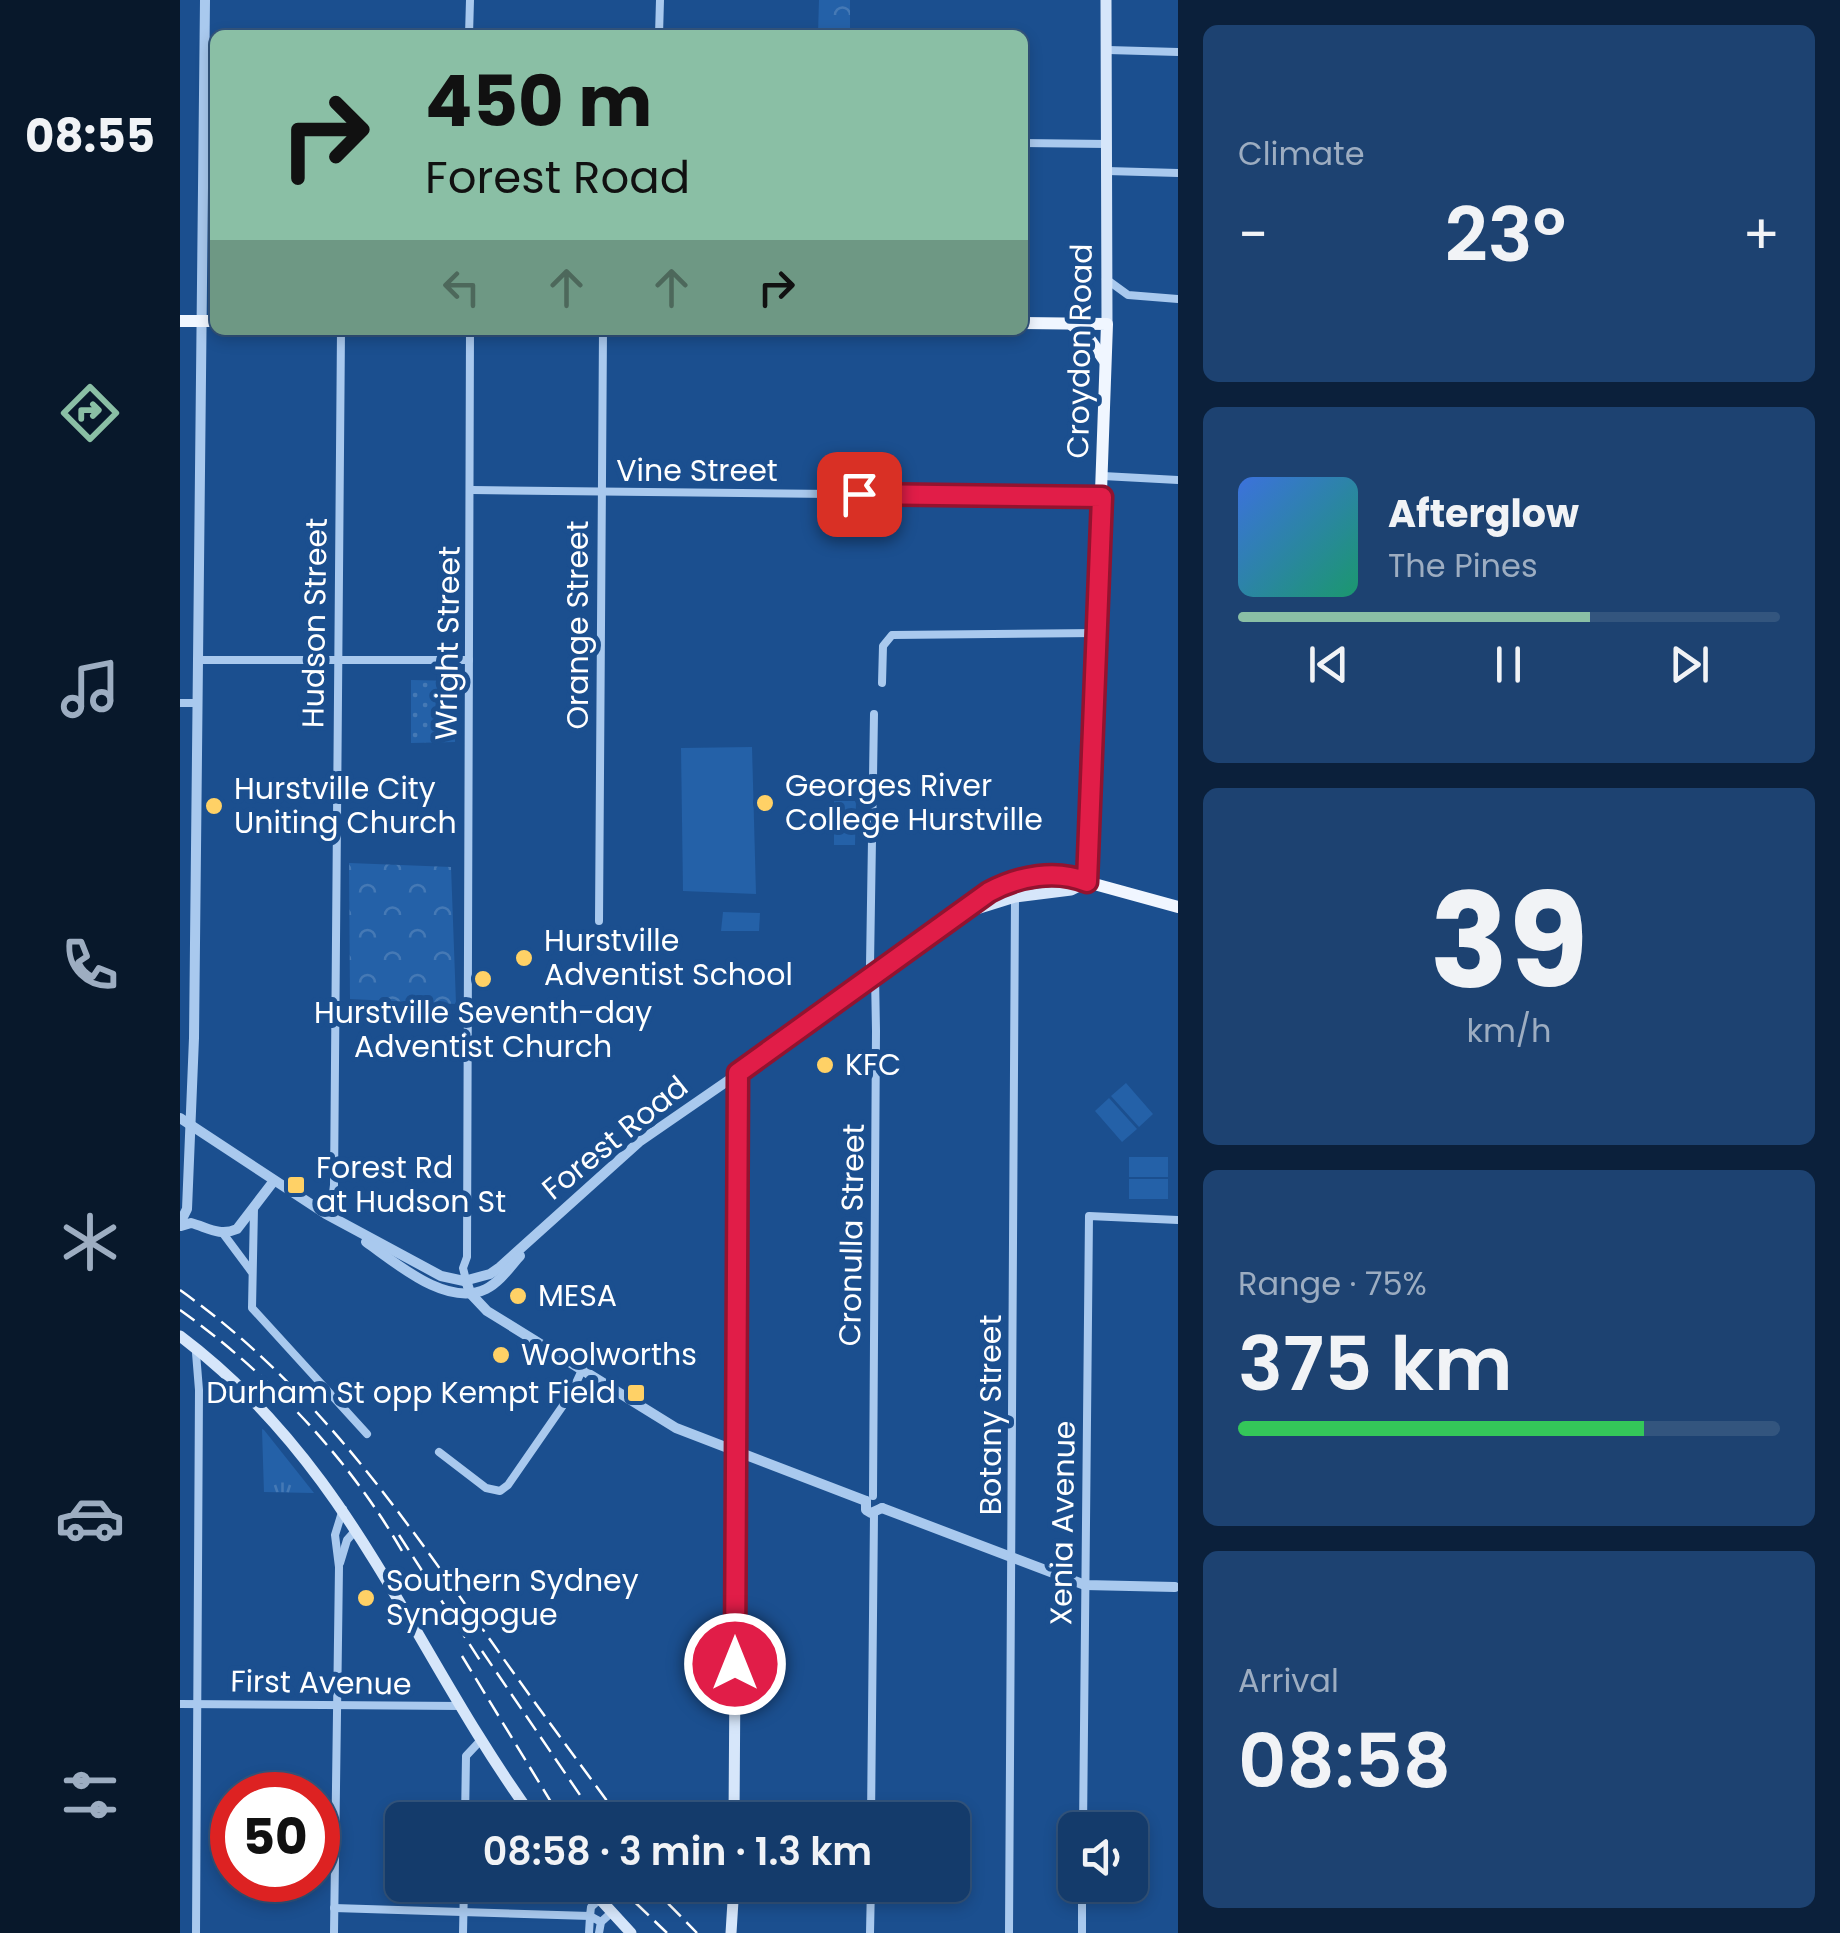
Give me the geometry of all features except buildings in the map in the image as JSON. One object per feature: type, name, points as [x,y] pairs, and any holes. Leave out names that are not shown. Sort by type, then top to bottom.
[{"type":"main road","name":"Croydon Road","points":[[1087,882],[1104,476],[1106,0]]},
{"type":"main road","points":[[180,321],[208,321]]},
{"type":"main road","points":[[1028,323],[1106,324]]},
{"type":"main road","points":[[1070,324],[1088,336],[1106,363]]},
{"type":"main road","name":"Forest Road","points":[[738,1073],[977,898],[1014,881],[1070,874],[1178,907]]},
{"type":"main road","name":"Forest Road","points":[[958,915],[1016,897],[1070,890],[1087,882]]},
{"type":"main road","points":[[734,1802],[738,1073]]},
{"type":"main road","points":[[180,1336],[215,1364],[288,1435],[344,1509],[523,1802]]},
{"type":"main road","points":[[602,1902],[631,1933]]},
{"type":"main road","points":[[731,1933],[733,1902]]},
{"type":"street","points":[[205,0],[208,321],[191,1126],[180,1225],[190,1223],[208,1231],[237,1230],[273,1182]]},
{"type":"street","points":[[470,0],[470,30]]},
{"type":"street","points":[[659,30],[660,0]]},
{"type":"street","points":[[1108,50],[1178,52]]},
{"type":"street","points":[[1028,143],[1107,144]]},
{"type":"street","points":[[1107,172],[1178,173]]},
{"type":"street","points":[[1106,279],[1128,295],[1178,300]]},
{"type":"street","name":"Hudson Street","points":[[326,1214],[334,1186],[341,335]]},
{"type":"street","name":"Wright Street","points":[[470,335],[466,1257],[472,1279]]},
{"type":"street","name":"Orange Street","points":[[599,921],[603,335]]},
{"type":"street","points":[[1104,476],[1178,480]]},
{"type":"street","name":"Vine Street","points":[[472,490],[1102,497]]},
{"type":"street","points":[[882,683],[883,646],[892,635],[1097,633]]},
{"type":"street","points":[[198,660],[469,660]]},
{"type":"street","points":[[180,703],[197,704]]},
{"type":"street","name":"Cronulla Street","points":[[869,1499],[876,975],[870,964],[874,714]]},
{"type":"street","name":"Botany Street","points":[[1009,1933],[1016,897]]},
{"type":"street","name":"Forest Road","points":[[472,1279],[490,1274],[638,1142],[738,1073]]},
{"type":"street","points":[[180,1118],[426,1280],[457,1293],[470,1293],[498,1318],[676,1428],[869,1499],[881,1500],[871,1802]]},
{"type":"street","points":[[256,1205],[271,1195],[292,1193]]},
{"type":"street","points":[[256,1205],[251,1303],[258,1318],[314,1373],[367,1434]]},
{"type":"street","points":[[183,1207],[222,1232],[251,1271]]},
{"type":"street","points":[[326,1214],[429,1270],[452,1279],[472,1279],[483,1290],[498,1318]]},
{"type":"street","name":"Xenia Avenue","points":[[1083,1812],[1089,1216],[1178,1220]]},
{"type":"street","name":"Forest Road","points":[[470,1293],[483,1290],[503,1276],[547,1225]]},
{"type":"street","points":[[235,1248],[254,1241]]},
{"type":"street","points":[[470,1293],[472,1279]]},
{"type":"street","points":[[193,1346],[199,1366],[196,1933]]},
{"type":"street","points":[[199,1390],[215,1364]]},
{"type":"street","points":[[439,1452],[486,1488],[500,1491],[563,1406],[582,1370]]},
{"type":"street","points":[[334,1933],[338,1567],[335,1535],[344,1509]]},
{"type":"street","points":[[878,1511],[1085,1585],[1176,1586]]},
{"type":"street","points":[[338,1567],[347,1540],[356,1529]]},
{"type":"street","name":"First Avenue","points":[[180,1704],[461,1706]]},
{"type":"street","points":[[465,1802],[466,1756],[482,1740]]},
{"type":"street","points":[[463,1933],[464,1902]]},
{"type":"street","points":[[590,1933],[591,1907],[597,1902]]},
{"type":"street","points":[[870,1902],[870,1933]]},
{"type":"street","points":[[1082,1902],[1082,1933]]},
{"type":"street","points":[[334,1908],[590,1916],[600,1922]]},
{"type":"street","points":[[599,1933],[600,1922],[611,1913]]},
{"type":"green space","points":[[819,0],[850,0],[850,30],[818,30]]},
{"type":"green space","points":[[411,680],[455,681],[455,742],[411,743]]},
{"type":"green space","points":[[752,747],[756,894],[683,891],[681,748]]},
{"type":"green space","points":[[834,801],[856,801],[855,845],[834,845]]},
{"type":"green space","points":[[349,863],[451,867],[456,1004],[350,999]]},
{"type":"green space","points":[[723,912],[760,913],[759,931],[721,931]]},
{"type":"green space","points":[[1126,1083],[1153,1114],[1139,1127],[1111,1096]]},
{"type":"green space","points":[[1109,1098],[1137,1129],[1122,1142],[1095,1111]]},
{"type":"green space","points":[[1129,1157],[1168,1157],[1168,1177],[1129,1177]]},
{"type":"green space","points":[[1129,1179],[1168,1179],[1168,1199],[1129,1199]]},
{"type":"green space","points":[[264,1430],[314,1493],[264,1492]]},
{"type":"railway","points":[[180,1290],[271,1366],[350,1452],[422,1544],[608,1802]]},
{"type":"railway","points":[[180,1310],[244,1361],[304,1419],[357,1483],[402,1551]]},
{"type":"railway","points":[[399,1535],[483,1665]]},
{"type":"railway","points":[[482,1651],[585,1802]]},
{"type":"railway","points":[[462,1656],[551,1802]]},
{"type":"railway","points":[[635,1902],[667,1933]]},
{"type":"railway","points":[[667,1902],[697,1933]]},
{"type":"place","name":"Georges River College Hurstville","points":[[765,803]]},
{"type":"place","name":"Hurstville City Uniting Church","points":[[214,806]]},
{"type":"place","name":"Hurstville Adventist School","points":[[524,958]]},
{"type":"place","name":"Hurstville Seventh-day Adventist Church","points":[[483,979]]},
{"type":"place","name":"KFC","points":[[825,1065]]},
{"type":"place","name":"Forest Rd at Hudson St","points":[[296,1185]]},
{"type":"place","name":"MESA","points":[[518,1296]]},
{"type":"place","name":"Woolworths","points":[[501,1355]]},
{"type":"place","name":"Durham St opp Kempt Field","points":[[636,1393]]},
{"type":"place","name":"Southern Sydney Synagogue","points":[[366,1598]]},
{"type":"route","points":[[735,1664],[738,1073],[977,898],[1007,883],[1039,876],[1070,874],[1087,882],[1102,497],[859,494]]}]
